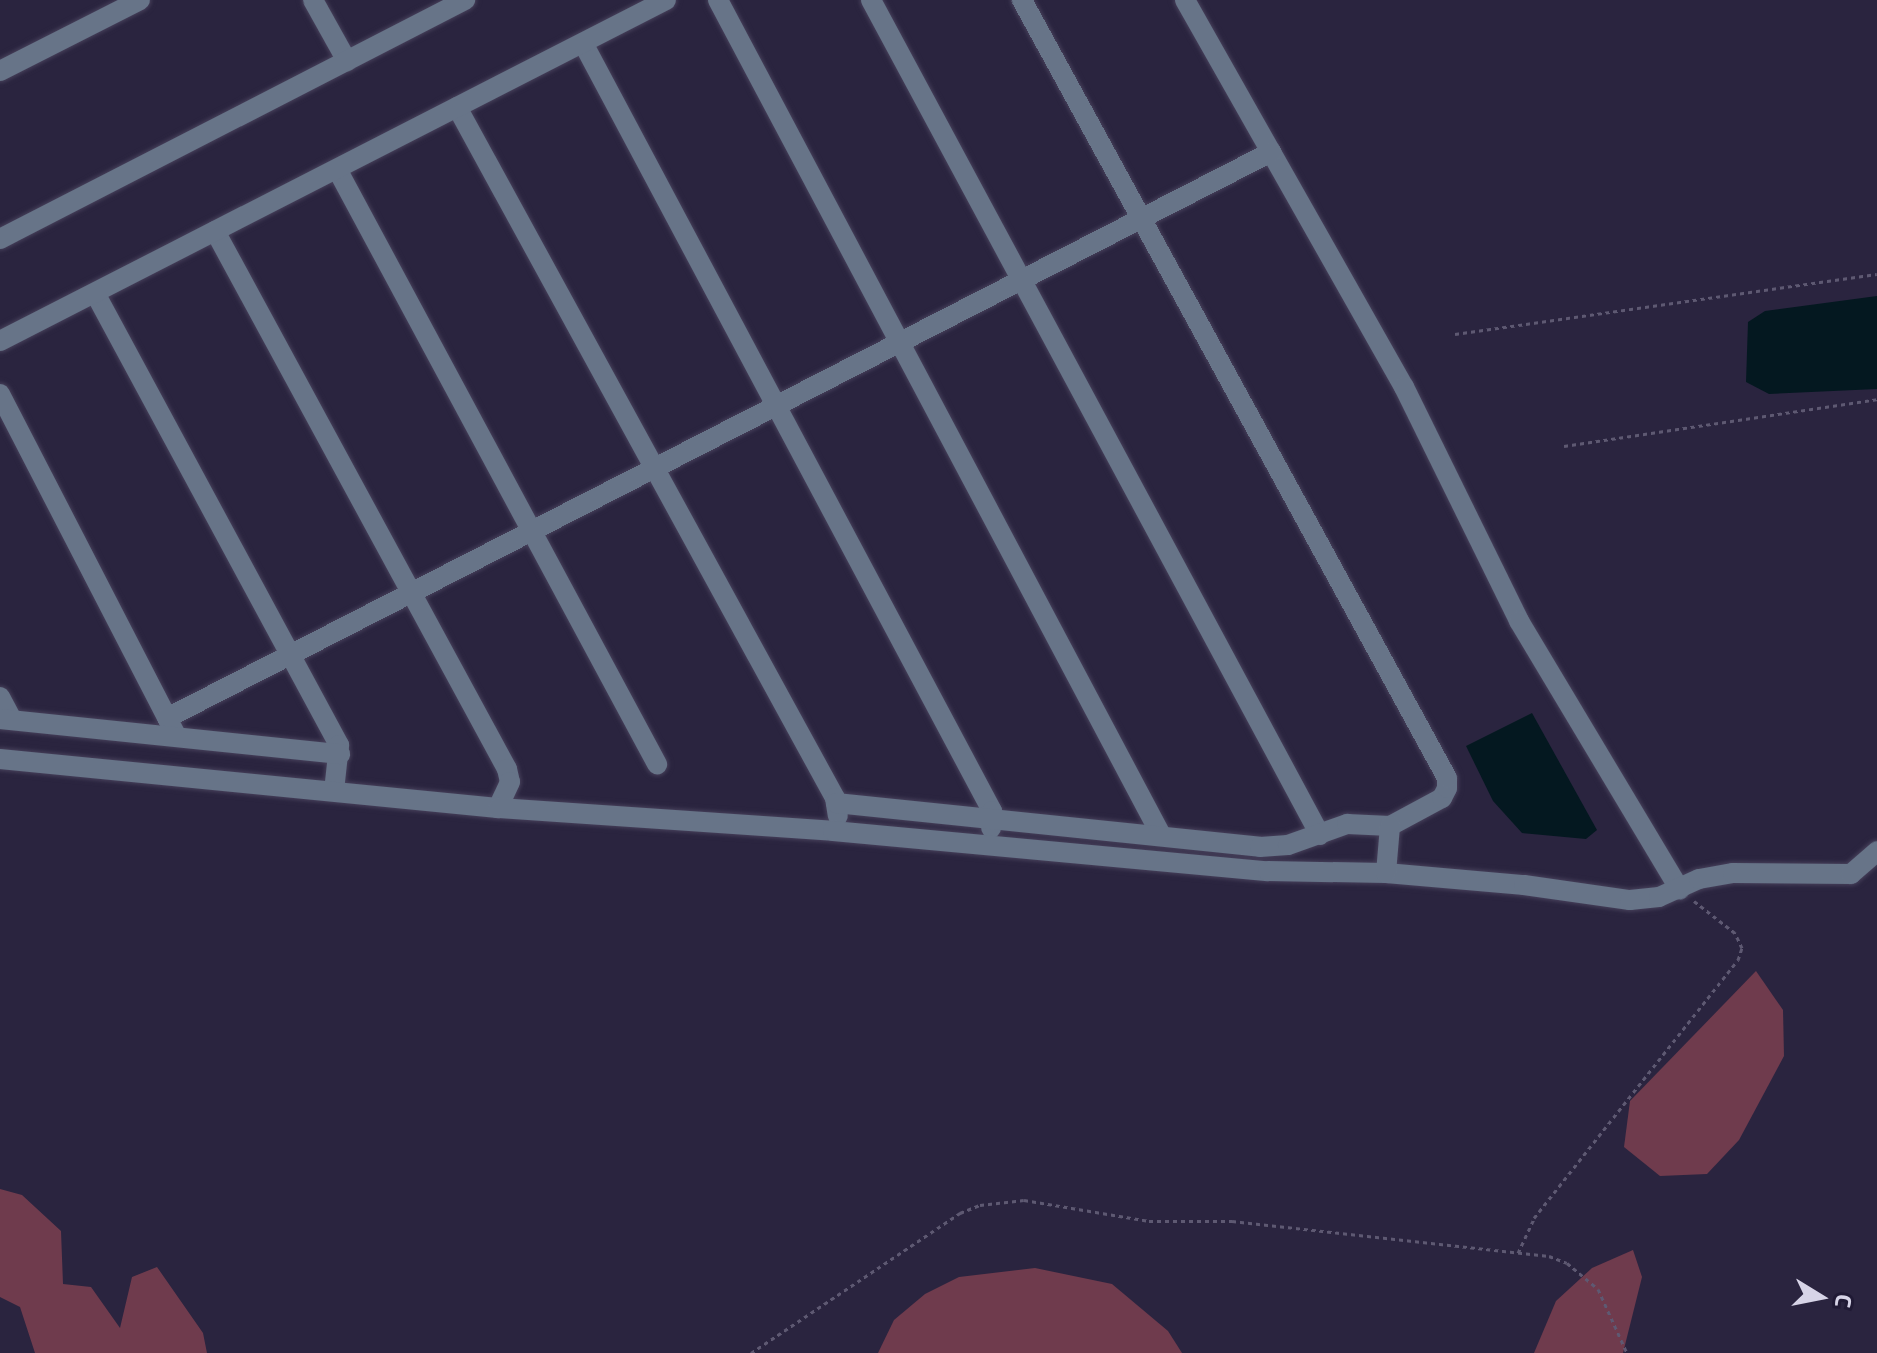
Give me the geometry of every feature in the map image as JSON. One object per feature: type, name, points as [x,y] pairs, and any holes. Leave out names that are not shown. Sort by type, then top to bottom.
[{"type":"lane","points":[[0,71],[140,0]]},
{"type":"lane","points":[[313,0],[347,61]]},
{"type":"lane","points":[[0,239],[465,0]]},
{"type":"lane","points":[[0,341],[666,0]]},
{"type":"lane","points":[[718,0],[1161,835]]},
{"type":"lane","points":[[871,0],[1320,835]]},
{"type":"lane","points":[[836,803],[1260,847],[1288,845],[1347,824],[1390,826],[1442,798],[1447,778],[1022,0]]},
{"type":"lane","points":[[1185,0],[1404,387],[1519,621],[1680,890]]},
{"type":"lane","points":[[583,43],[992,811],[988,848]]},
{"type":"lane","points":[[457,107],[836,803],[833,831]]},
{"type":"lane","points":[[167,718],[1271,152]]},
{"type":"lane","points":[[337,169],[657,764]]},
{"type":"lane","points":[[215,231],[507,769],[510,782],[498,808]]},
{"type":"lane","points":[[95,293],[340,754],[334,791]]},
{"type":"lane","points":[[0,394],[177,737]]},
{"type":"lane","points":[[0,697],[6,719],[340,754]]},
{"type":"lane","points":[[0,759],[498,808],[833,831],[988,848],[1268,871],[1386,873],[1630,900],[1680,890],[1699,879],[1733,873],[1851,874],[1877,851]]},
{"type":"lane","points":[[1386,873],[1390,826]]},
{"type":"path","points":[[1455,334],[1877,274]]},
{"type":"path","points":[[1564,446],[1877,399]]},
{"type":"path","points":[[1518,1253],[1534,1218],[1738,960],[1742,948],[1735,933],[1680,890]]},
{"type":"path","points":[[751,1353],[980,1205],[1060,1203],[1149,1221],[1232,1221],[1518,1253],[1567,1263],[1598,1289],[1627,1353]]},
{"type":"shaded area","points":[[1756,971],[1783,1010],[1784,1056],[1739,1140],[1707,1174],[1660,1176],[1624,1147],[1630,1101]]},
{"type":"shaded area","points":[[0,1189],[22,1195],[61,1231],[63,1284],[91,1287],[120,1328],[132,1277],[157,1267],[203,1333],[207,1353],[35,1353],[20,1307],[0,1297]]},
{"type":"shaded area","points":[[1633,1250],[1642,1277],[1623,1353],[1534,1353],[1556,1301],[1592,1268]]},
{"type":"shaded area","points":[[1035,1268],[1112,1284],[1168,1331],[1182,1353],[878,1353],[894,1320],[925,1294],[959,1277]]},
{"type":"water","points":[[1877,296],[1877,389],[1769,394],[1746,382],[1748,322],[1765,311]]},
{"type":"water","points":[[1532,713],[1597,830],[1586,839],[1522,833],[1493,801],[1466,746]]}]
